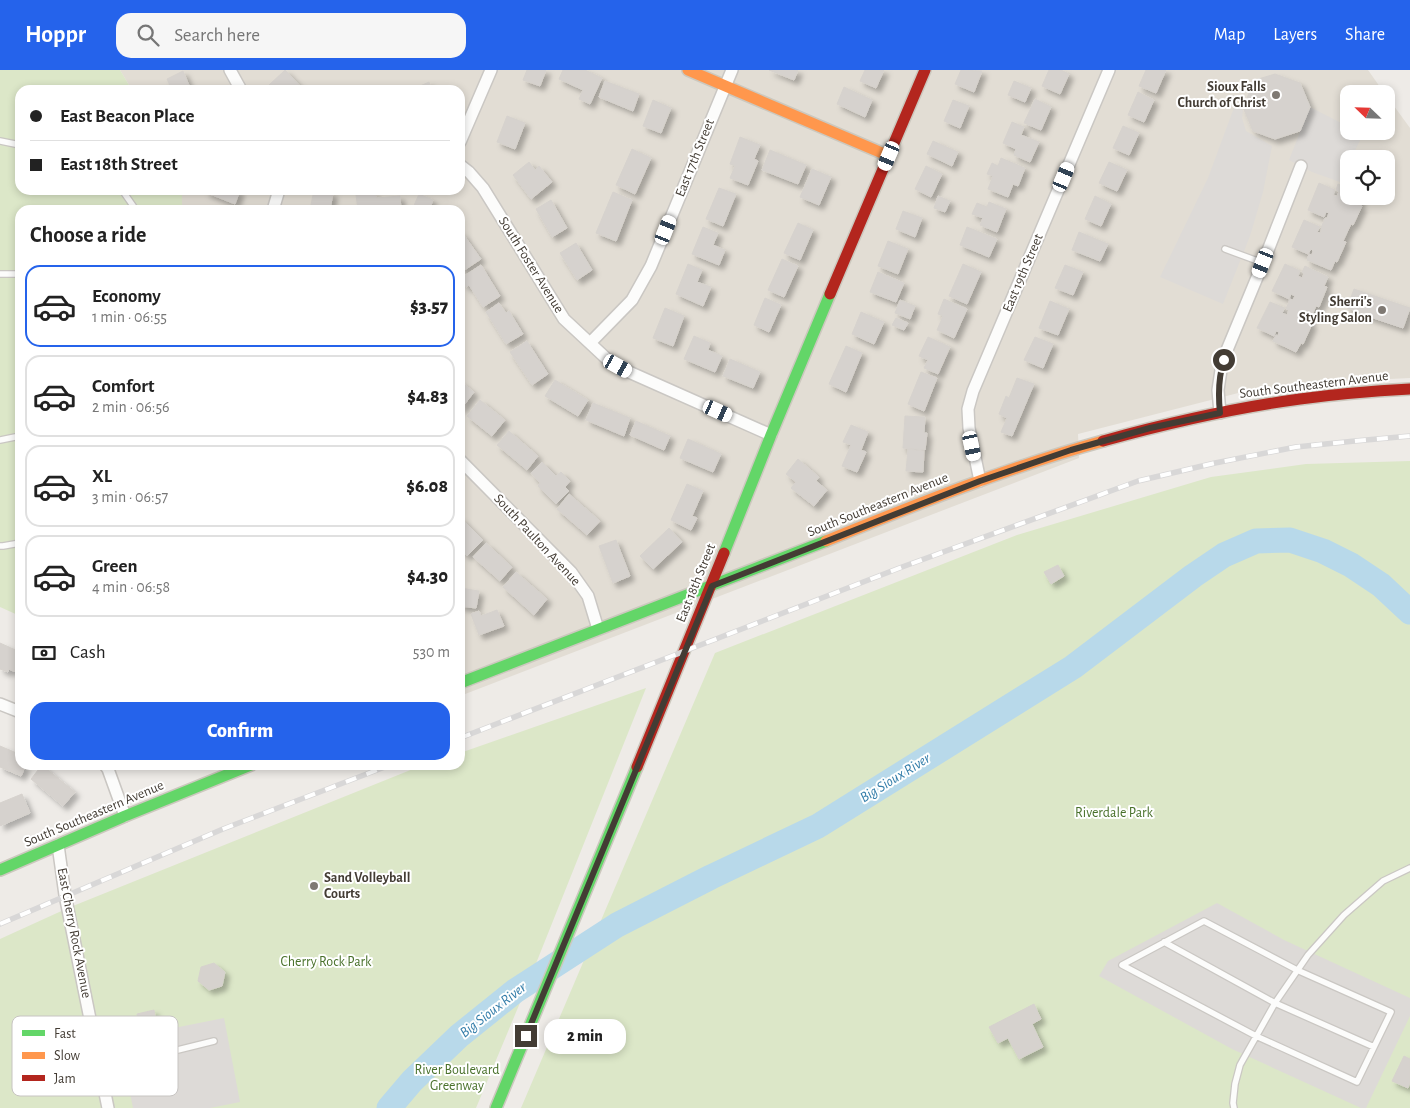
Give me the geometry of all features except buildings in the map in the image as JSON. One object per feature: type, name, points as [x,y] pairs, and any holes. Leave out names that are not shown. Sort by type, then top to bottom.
[{"type":"street","points":[[230,70],[238,85]]},
{"type":"street","points":[[465,130],[491,70]]},
{"type":"street","points":[[688,70],[889,156]]},
{"type":"street","name":"East 17th Street","points":[[590,343],[632,300],[651,266],[732,70]]},
{"type":"street","name":"East 18th Street","points":[[496,1108],[712,586],[771,434],[926,70]]},
{"type":"street","name":"East 19th Street","points":[[980,481],[968,428],[968,409],[1109,70]]},
{"type":"street","points":[[1220,413],[1218,390],[1227,350],[1301,166]]},
{"type":"street","name":"South Foster Avenue","points":[[465,169],[483,188],[564,319],[608,360],[629,372],[771,434]]},
{"type":"street","name":"South Southeastern Avenue","points":[[465,681],[980,481],[1071,450],[1150,428],[1292,400],[1348,393],[1410,389]]},
{"type":"street","name":"South Paulton Avenue","points":[[465,465],[571,572],[588,596],[598,629]]},
{"type":"street","points":[[0,704],[15,710]]},
{"type":"street","points":[[108,770],[125,816]]},
{"type":"street","name":"South Southeastern Avenue","points":[[2,869],[239,770]]},
{"type":"street","name":"East Cherry Rock Avenue","points":[[58,845],[65,895],[89,1016]]},
{"type":"lane","points":[[0,141],[15,145]]},
{"type":"lane","points":[[1226,249],[1263,263]]},
{"type":"lane","points":[[0,274],[15,274]]},
{"type":"lane","points":[[0,440],[15,437]]},
{"type":"lane","points":[[0,546],[15,543]]},
{"type":"lane","points":[[1234,1108],[1235,1084],[1240,1065],[1275,1003],[1308,955],[1344,916],[1383,881],[1410,868]]},
{"type":"lane","points":[[1204,921],[1297,970],[1391,1012],[1356,1082],[1256,1036],[1122,965],[1204,921]]},
{"type":"lane","points":[[1164,942],[1275,1003],[1374,1047]]},
{"type":"lane","points":[[178,1050],[214,1041]]},
{"type":"shaded area","points":[[120,70],[1368,70],[1379,85],[1340,85],[1340,140],[1395,140],[1395,107],[1410,128],[1410,378],[1330,382],[1246,391],[1078,434],[1079,458],[465,694],[465,205],[182,205],[182,195],[465,195],[465,85],[129,85]]},
{"type":"shaded area","points":[[1235,105],[1243,110],[1242,118],[1246,131],[1272,146],[1263,192],[1250,236],[1223,304],[1160,277],[1208,178]]},
{"type":"shaded area","points":[[1310,107],[1340,122],[1340,140],[1360,140],[1355,150],[1340,150],[1340,182],[1312,172],[1289,160]]},
{"type":"shaded area","points":[[1217,903],[1284,940],[1410,998],[1410,1016],[1366,1108],[1361,1108],[1232,1049],[1099,976],[1108,961]]},
{"type":"shaded area","points":[[224,1018],[240,1102],[210,1108],[133,1108],[131,1096],[178,1096],[178,1027]]},
{"type":"green space","points":[[0,70],[120,70],[129,85],[15,85],[15,195],[182,195],[182,205],[15,205],[15,614],[0,607]]},
{"type":"green space","name":"Riverdale Park","points":[[1410,461],[1410,1108],[521,1108],[715,653],[1017,535],[1211,477],[1306,464]]},
{"type":"green space","name":"Cherry Rock Park","points":[[646,688],[527,986],[476,1108],[0,1108],[0,939],[68,908],[411,770],[465,770],[465,751]]},
{"type":"waterway","name":"Big Sioux River","points":[[389,1108],[412,1081],[459,1036],[515,991],[617,925],[711,877],[818,826],[1073,667],[1193,576],[1224,555],[1256,541],[1290,540],[1323,551],[1351,565],[1381,585],[1410,612]]},
{"type":"railway","points":[[465,736],[902,567],[1138,481],[1296,447],[1410,436]]},
{"type":"railway","points":[[0,924],[223,829],[377,770]]},
{"type":"traffic: fast","points":[[724,553],[830,294]]},
{"type":"traffic: fast","points":[[465,681],[826,541]]},
{"type":"traffic: fast","points":[[496,1108],[637,767]]},
{"type":"traffic: fast","points":[[0,870],[239,770]]},
{"type":"traffic: slow","points":[[688,70],[889,156]]},
{"type":"traffic: slow","points":[[826,541],[998,474],[1103,441]]},
{"type":"traffic: jam","points":[[830,294],[925,70]]},
{"type":"traffic: jam","points":[[1103,441],[1226,411],[1300,399],[1410,389]]},
{"type":"traffic: jam","points":[[637,767],[724,553]]},
{"type":"place","name":"Sioux Falls Church of Christ","points":[[1276,95]]},
{"type":"place","name":"Sherri's Styling Salon","points":[[1382,310]]},
{"type":"place","name":"Sand Volleyball Courts","points":[[314,886]]},
{"type":"route","points":[[526,1036],[712,586],[980,481],[1071,450],[1150,428],[1220,413],[1218,390],[1224,360]]},
{"type":"park label","name":"River Boulevard Greenway","points":[[457,1078]]}]
